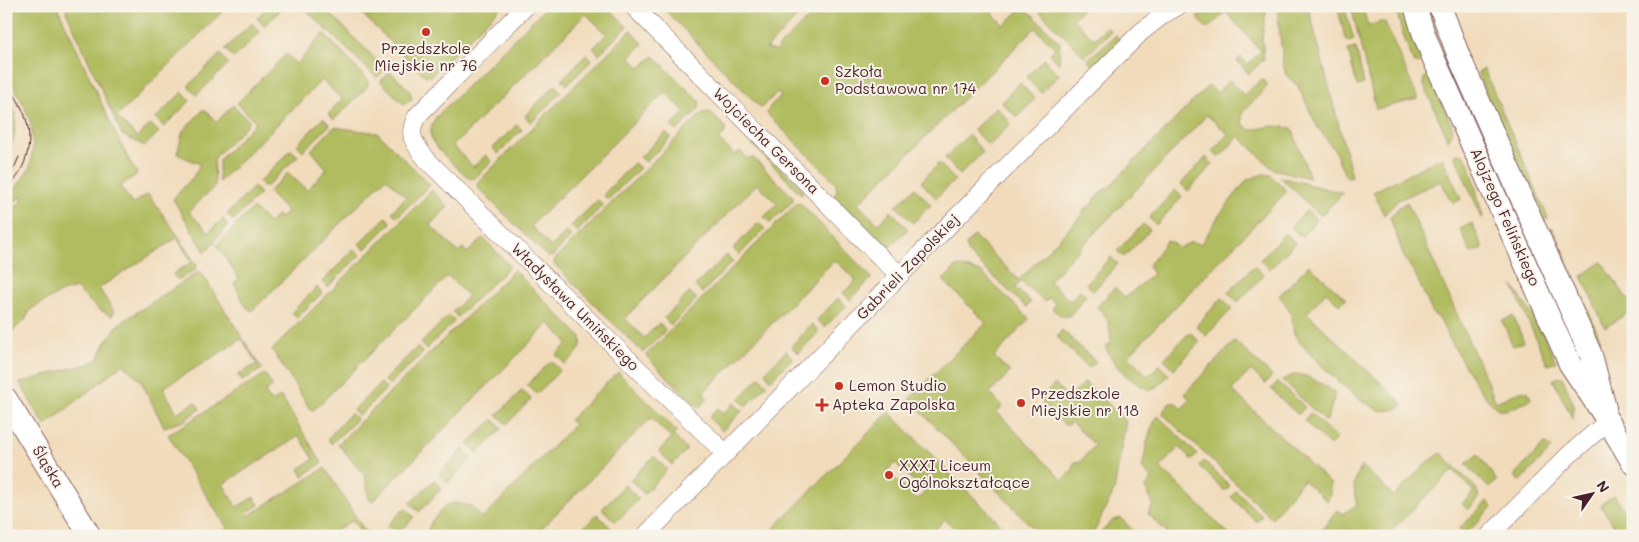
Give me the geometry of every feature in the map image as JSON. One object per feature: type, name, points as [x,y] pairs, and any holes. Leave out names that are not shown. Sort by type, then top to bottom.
[{"type":"street","name":"Władysława Umińskiego","points":[[526,6],[417,116],[411,133],[416,146],[427,160],[725,453]]},
{"type":"street","name":"Wojciecha Gersona","points":[[633,6],[900,275]]},
{"type":"street","name":"Gabrieli Zapolskiej","points":[[645,536],[1141,32],[1164,14],[1178,6]]},
{"type":"street","name":"Alojzego Felińskiego","points":[[1415,6],[1433,57],[1570,364],[1633,463]]},
{"type":"street","name":"Alojzego Felińskiego","points":[[1440,6],[1458,54],[1591,355],[1608,421]]},
{"type":"street","name":"Śląska","points":[[6,398],[90,536]]},
{"type":"street","points":[[1489,536],[1569,455],[1608,421]]},
{"type":"green space","points":[[6,6],[57,6],[118,139],[137,173],[120,186],[132,204],[148,194],[197,266],[195,270],[178,280],[173,274],[192,262],[177,238],[99,288],[114,312],[112,316],[98,309],[76,288],[62,292],[31,309],[25,320],[11,332],[8,345],[11,369],[6,361],[6,215],[22,201],[22,195],[6,211],[6,198],[16,188],[30,168],[33,146],[31,124],[24,105],[6,72],[6,31],[12,28],[6,15]]},
{"type":"green space","points":[[65,6],[228,6],[117,117],[137,137],[151,124],[159,132],[145,146],[122,135]]},
{"type":"green space","points":[[268,6],[281,6],[279,12],[264,26],[257,18]]},
{"type":"green space","points":[[315,6],[329,12],[385,69],[377,78],[305,9]]},
{"type":"green space","name":"Przedszkole Miejskie nr 76","points":[[354,6],[502,6],[431,76],[425,76]]},
{"type":"green space","points":[[547,6],[607,6],[627,27],[599,54],[593,48],[607,34],[586,14],[453,146],[473,167],[486,155],[492,162],[475,178],[470,179],[449,160],[432,140],[431,128],[433,122]]},
{"type":"green space","name":"Szkoła Podstawowa nr 174","points":[[640,6],[692,6],[693,10],[699,6],[808,6],[766,49],[775,51],[820,6],[998,6],[992,13],[1004,25],[1024,6],[1060,43],[1059,64],[1049,54],[1055,48],[1035,28],[858,204],[878,224],[891,211],[908,229],[884,253],[832,201],[837,190],[835,182],[767,114],[770,106],[781,96],[777,93],[761,108],[663,8],[649,15]]},
{"type":"green space","points":[[1034,6],[1085,6],[1073,19],[1094,39],[1106,27],[1111,31],[1085,57]]},
{"type":"green space","points":[[1227,6],[1267,6],[1262,37],[1264,59],[1249,74],[1237,61],[1241,57],[1248,64],[1261,51],[1226,12],[1207,29],[1197,17]]},
{"type":"green space","points":[[1277,6],[1308,6],[1352,176],[1347,177],[1344,173],[1335,151],[1318,128],[1298,86],[1286,75],[1283,64]]},
{"type":"green space","points":[[1337,6],[1344,6],[1354,40],[1346,41]]},
{"type":"green space","points":[[1351,6],[1362,6],[1368,26],[1385,22],[1418,99],[1376,109]]},
{"type":"green space","points":[[1396,6],[1401,6],[1423,61],[1417,64],[1414,62],[1406,42]]},
{"type":"green space","points":[[252,23],[260,32],[234,58],[225,49]]},
{"type":"green space","points":[[631,30],[643,44],[630,57],[640,68],[654,56],[700,102],[699,109],[677,131],[671,126],[685,112],[665,92],[531,226],[551,247],[566,232],[571,236],[553,256],[548,257],[478,188],[479,181]]},
{"type":"green space","points":[[323,34],[368,80],[368,86],[334,120],[328,114],[342,99],[322,80],[219,182],[219,160],[256,122],[237,103],[286,54],[297,64]]},
{"type":"green space","points":[[1116,35],[1122,42],[1096,68],[1087,60]]},
{"type":"green space","points":[[1356,48],[1364,84],[1357,86],[1348,50]]},
{"type":"green space","points":[[220,54],[228,64],[197,95],[188,86]]},
{"type":"green space","points":[[587,54],[592,60],[567,85],[562,79]]},
{"type":"green space","points":[[1044,59],[1059,75],[1041,93],[1026,77]]},
{"type":"green space","points":[[1484,69],[1548,218],[1544,220],[1540,218],[1478,75],[1479,71]]},
{"type":"green space","points":[[391,72],[410,91],[412,99],[404,105],[380,81]]},
{"type":"green space","points":[[1429,76],[1452,126],[1452,134],[1448,140],[1423,83],[1424,78]]},
{"type":"green space","points":[[1262,79],[1268,86],[1242,113],[1242,123],[1250,130],[1274,126],[1292,128],[1310,178],[1273,169],[1239,136],[1219,158],[1212,151],[1228,134],[1207,115],[1049,281],[1070,301],[1080,290],[1086,296],[1069,316],[1062,316],[1052,309],[1056,304],[1049,298],[1045,302],[1021,282],[1015,288],[1031,302],[1026,307],[967,252],[966,245],[974,236],[1019,280],[1084,213],[1083,211],[1094,202],[1104,189],[1108,188],[1209,85],[1217,93],[1229,80],[1244,95]]},
{"type":"green space","points":[[1020,83],[1035,99],[1017,117],[1001,102]]},
{"type":"green space","points":[[555,85],[561,92],[531,123],[525,116]]},
{"type":"green space","points":[[6,89],[13,106],[15,124],[13,141],[6,158]]},
{"type":"green space","points":[[182,92],[190,101],[164,127],[156,118]]},
{"type":"green space","points":[[233,105],[250,122],[214,158],[215,186],[189,212],[209,232],[223,219],[228,226],[205,252],[173,199],[194,176],[200,164],[177,154],[183,131],[204,109],[217,122]]},
{"type":"green space","points":[[996,107],[1011,123],[989,146],[973,130]]},
{"type":"green space","points":[[710,112],[726,128],[719,140],[735,155],[740,151],[747,158],[754,158],[793,197],[793,201],[770,223],[764,217],[777,204],[757,184],[625,318],[644,338],[659,323],[666,330],[642,352],[554,264],[555,259],[702,113]]},
{"type":"green space","points":[[323,118],[330,125],[303,151],[297,145]]},
{"type":"green space","points":[[517,124],[522,130],[498,154],[493,148]]},
{"type":"green space","points":[[334,127],[378,133],[430,185],[397,217],[392,212],[406,197],[386,178],[252,311],[246,307],[234,283],[239,279],[217,245],[253,208],[269,223],[277,215],[281,218],[287,212],[268,192],[288,173],[307,190],[327,169],[311,150]]},
{"type":"green space","points":[[666,132],[671,137],[646,162],[640,157]]},
{"type":"green space","points":[[968,135],[983,152],[960,175],[945,158]]},
{"type":"green space","points":[[749,141],[756,142],[802,188],[802,195]]},
{"type":"green space","points":[[291,150],[298,156],[265,188],[259,182]]},
{"type":"green space","points":[[1460,153],[1465,156],[1471,169],[1482,218],[1454,154]]},
{"type":"green space","points":[[1206,157],[1213,164],[1188,191],[1181,184]]},
{"type":"green space","points":[[1442,157],[1461,199],[1454,203],[1441,181],[1398,200],[1384,215],[1373,192]]},
{"type":"green space","points":[[634,163],[640,168],[608,200],[603,195]]},
{"type":"green space","points":[[939,163],[955,180],[936,198],[921,182]]},
{"type":"green space","points":[[1263,174],[1271,175],[1287,191],[1128,356],[1148,376],[1159,365],[1169,375],[1155,388],[1149,390],[1141,386],[1117,367],[1109,354],[1105,346],[1111,344],[1108,324],[1105,315],[1097,307],[1115,287],[1125,298],[1153,274],[1148,266],[1167,240],[1179,248],[1191,242],[1201,244],[1220,214],[1247,180]]},
{"type":"green space","points":[[1280,177],[1343,193],[1321,216]]},
{"type":"green space","points":[[254,187],[260,194],[233,221],[227,214]]},
{"type":"green space","points":[[915,188],[931,205],[913,223],[896,206]]},
{"type":"green space","points":[[432,190],[448,207],[430,225],[458,252],[463,248],[467,253],[483,238],[510,266],[457,317],[453,311],[468,296],[448,276],[314,410],[310,409],[272,350]]},
{"type":"green space","points":[[1175,190],[1182,197],[1156,225],[1149,218]]},
{"type":"green space","points":[[598,200],[603,205],[577,232],[571,226]]},
{"type":"green space","points":[[1407,202],[1496,402],[1523,390],[1525,393],[1528,391],[1531,399],[1513,408],[1502,410],[1494,406],[1486,397],[1467,370],[1439,318],[1433,314],[1415,274],[1404,257],[1390,217],[1399,207]]},
{"type":"green space","points":[[800,203],[871,279],[850,300],[843,293],[856,280],[835,260],[703,393],[708,399],[699,408],[646,355],[796,204]]},
{"type":"green space","points":[[1307,210],[1317,220],[1301,237],[1291,227]]},
{"type":"green space","points":[[386,217],[391,223],[365,249],[359,244]]},
{"type":"green space","points":[[758,223],[765,229],[739,255],[733,249]]},
{"type":"green space","points":[[1472,223],[1483,248],[1471,253],[1460,229]]},
{"type":"green space","points":[[1143,224],[1150,230],[1124,257],[1117,251]]},
{"type":"green space","points":[[1553,228],[1601,341],[1596,344],[1548,230]]},
{"type":"green space","points":[[1285,233],[1295,243],[1270,269],[1260,260]]},
{"type":"green space","points":[[354,249],[360,255],[328,287],[322,282]]},
{"type":"green space","points":[[727,255],[733,261],[702,293],[695,286]]},
{"type":"green space","points":[[1111,257],[1118,264],[1093,291],[1086,284]]},
{"type":"green space","points":[[1602,262],[1633,307],[1633,309],[1605,328],[1582,276]]},
{"type":"green space","points":[[1309,265],[1346,299],[1340,305],[1326,292],[1307,313],[1404,405],[1385,411],[1370,406],[1334,378],[1296,337],[1290,312],[1279,296]]},
{"type":"green space","points":[[957,266],[981,272],[1029,319],[994,357],[1010,372],[990,393],[1002,406],[997,412],[1062,480],[1074,468],[1072,466],[1076,461],[1079,463],[1095,445],[1071,422],[1066,426],[1039,400],[1055,384],[1069,398],[1085,382],[1126,421],[1114,491],[1092,536],[1041,536],[909,399],[986,323],[943,280]]},
{"type":"green space","points":[[1254,266],[1264,275],[1238,302],[1228,293]]},
{"type":"green space","points":[[514,270],[581,337],[580,349],[565,364],[556,355],[568,343],[549,323],[372,502],[369,499],[365,476],[338,444]]},
{"type":"green space","points":[[201,272],[262,369],[242,381],[238,375],[257,364],[242,339],[163,388],[177,413],[195,402],[200,409],[184,421],[164,427],[141,381],[123,364],[45,426],[20,383],[86,365],[98,359],[107,340],[119,324]]},
{"type":"green space","points":[[1513,286],[1538,323],[1556,362],[1547,364]]},
{"type":"green space","points":[[317,287],[322,293],[297,318],[291,313]]},
{"type":"green space","points":[[690,292],[697,299],[671,325],[664,318]]},
{"type":"green space","points":[[838,298],[846,306],[825,327],[817,320]]},
{"type":"green space","points":[[1222,298],[1232,309],[1206,336],[1196,326]]},
{"type":"green space","points":[[449,315],[455,321],[426,349],[421,343]]},
{"type":"green space","points":[[1513,316],[1524,342],[1513,346],[1502,321]]},
{"type":"green space","points":[[812,324],[819,332],[798,353],[791,346]]},
{"type":"green space","points":[[1062,330],[1096,362],[1089,368],[1057,337]]},
{"type":"green space","points":[[1190,332],[1200,342],[1174,369],[1164,359]]},
{"type":"green space","points":[[1235,341],[1272,376],[1265,384],[1251,370],[1232,390],[1330,483],[1330,496],[1327,501],[1303,480],[1272,518],[1163,414],[1170,403],[1176,403],[1181,409],[1190,400],[1185,393]]},
{"type":"green space","points":[[417,347],[423,353],[389,385],[384,380]]},
{"type":"green space","points":[[786,351],[793,358],[771,380],[765,372]]},
{"type":"green space","points":[[551,361],[560,370],[537,394],[527,385]]},
{"type":"green space","points":[[618,372],[677,431],[673,435],[687,450],[672,465],[659,451],[671,438],[651,418],[534,536],[425,536],[432,521],[445,506],[455,503],[471,506],[483,518],[574,425],[569,420]]},
{"type":"green space","points":[[265,374],[273,387],[265,392],[271,402],[281,397],[322,463],[303,476],[299,469],[314,459],[299,436],[223,484],[237,507],[254,497],[259,505],[246,513],[248,516],[325,468],[368,536],[363,536],[353,520],[328,536],[232,536],[168,435]]},
{"type":"green space","points":[[1296,374],[1311,378],[1334,392],[1334,399],[1326,422],[1282,380]]},
{"type":"green space","points":[[1562,376],[1573,403],[1573,419],[1553,380]]},
{"type":"green space","points":[[760,377],[767,385],[746,406],[739,399]]},
{"type":"green space","points":[[1278,382],[1305,407],[1298,415],[1271,389]]},
{"type":"green space","points":[[381,383],[386,389],[359,416],[353,410]]},
{"type":"green space","points":[[522,390],[531,399],[507,424],[497,415]]},
{"type":"green space","points":[[734,403],[742,411],[722,431],[709,418],[718,408],[724,414]]},
{"type":"green space","name":"XXXI Liceum Ogólnokształcące","points":[[889,412],[1012,536],[962,536],[945,519],[929,536],[766,536]],"holes":[[[895,463],[925,492],[917,500],[887,471]]]},
{"type":"green space","points":[[351,413],[357,419],[331,444],[328,438]]},
{"type":"green space","points":[[1310,413],[1337,438],[1330,446],[1304,421]]},
{"type":"green space","points":[[1158,416],[1197,454],[1192,460],[1179,447],[1160,467],[1231,536],[1171,536],[1148,514],[1153,504],[1145,488],[1152,479],[1142,469],[1149,435]]},
{"type":"green space","points":[[493,419],[502,429],[478,453],[468,444]]},
{"type":"green space","points":[[1545,443],[1551,449],[1520,482],[1514,476]]},
{"type":"green space","points":[[463,449],[472,458],[448,483],[439,474]]},
{"type":"green space","points":[[1441,453],[1477,489],[1479,498],[1468,510],[1462,504],[1474,491],[1453,470],[1386,536],[1317,536],[1337,510],[1342,514],[1357,505],[1354,485],[1362,466],[1394,496],[1424,465]]},
{"type":"green space","points":[[1478,454],[1497,481],[1489,488],[1466,464]]},
{"type":"green space","points":[[654,456],[667,470],[644,494],[630,480]]},
{"type":"green space","points":[[1204,461],[1230,486],[1225,491],[1199,466]]},
{"type":"green space","points":[[434,480],[442,488],[419,512],[410,503]]},
{"type":"green space","points":[[625,485],[639,499],[616,522],[602,509]]},
{"type":"green space","points":[[1236,491],[1262,516],[1257,522],[1231,497]]},
{"type":"green space","points":[[1614,495],[1633,524],[1633,536],[1621,536],[1600,505]]},
{"type":"green space","points":[[1487,501],[1492,507],[1465,535],[1459,529]]},
{"type":"green space","points":[[405,508],[414,517],[405,527],[397,531],[387,526]]},
{"type":"green space","points":[[597,514],[611,528],[603,536],[575,536]]},
{"type":"green space","points":[[1121,518],[1138,536],[1098,536],[1113,520]]},
{"type":"tram line","points":[[6,81],[24,114],[29,139],[23,166],[13,183],[6,190]]},
{"type":"tram line","points":[[6,147],[11,119],[8,90]]},
{"type":"tram line","points":[[6,179],[19,157]]},
{"type":"place","name":"Przedszkole Miejskie nr 76","points":[[426,32]]},
{"type":"place","name":"Szkoła Podstawowa nr 174","points":[[825,81]]},
{"type":"place","name":"Lemon Studio","points":[[839,386]]},
{"type":"place","name":"Przedszkole Miejskie nr 118","points":[[1021,403]]},
{"type":"place","name":"Apteka Zapolska","points":[[822,405]]},
{"type":"place","name":"XXXI Liceum Ogólnokształcące","points":[[889,475]]}]
